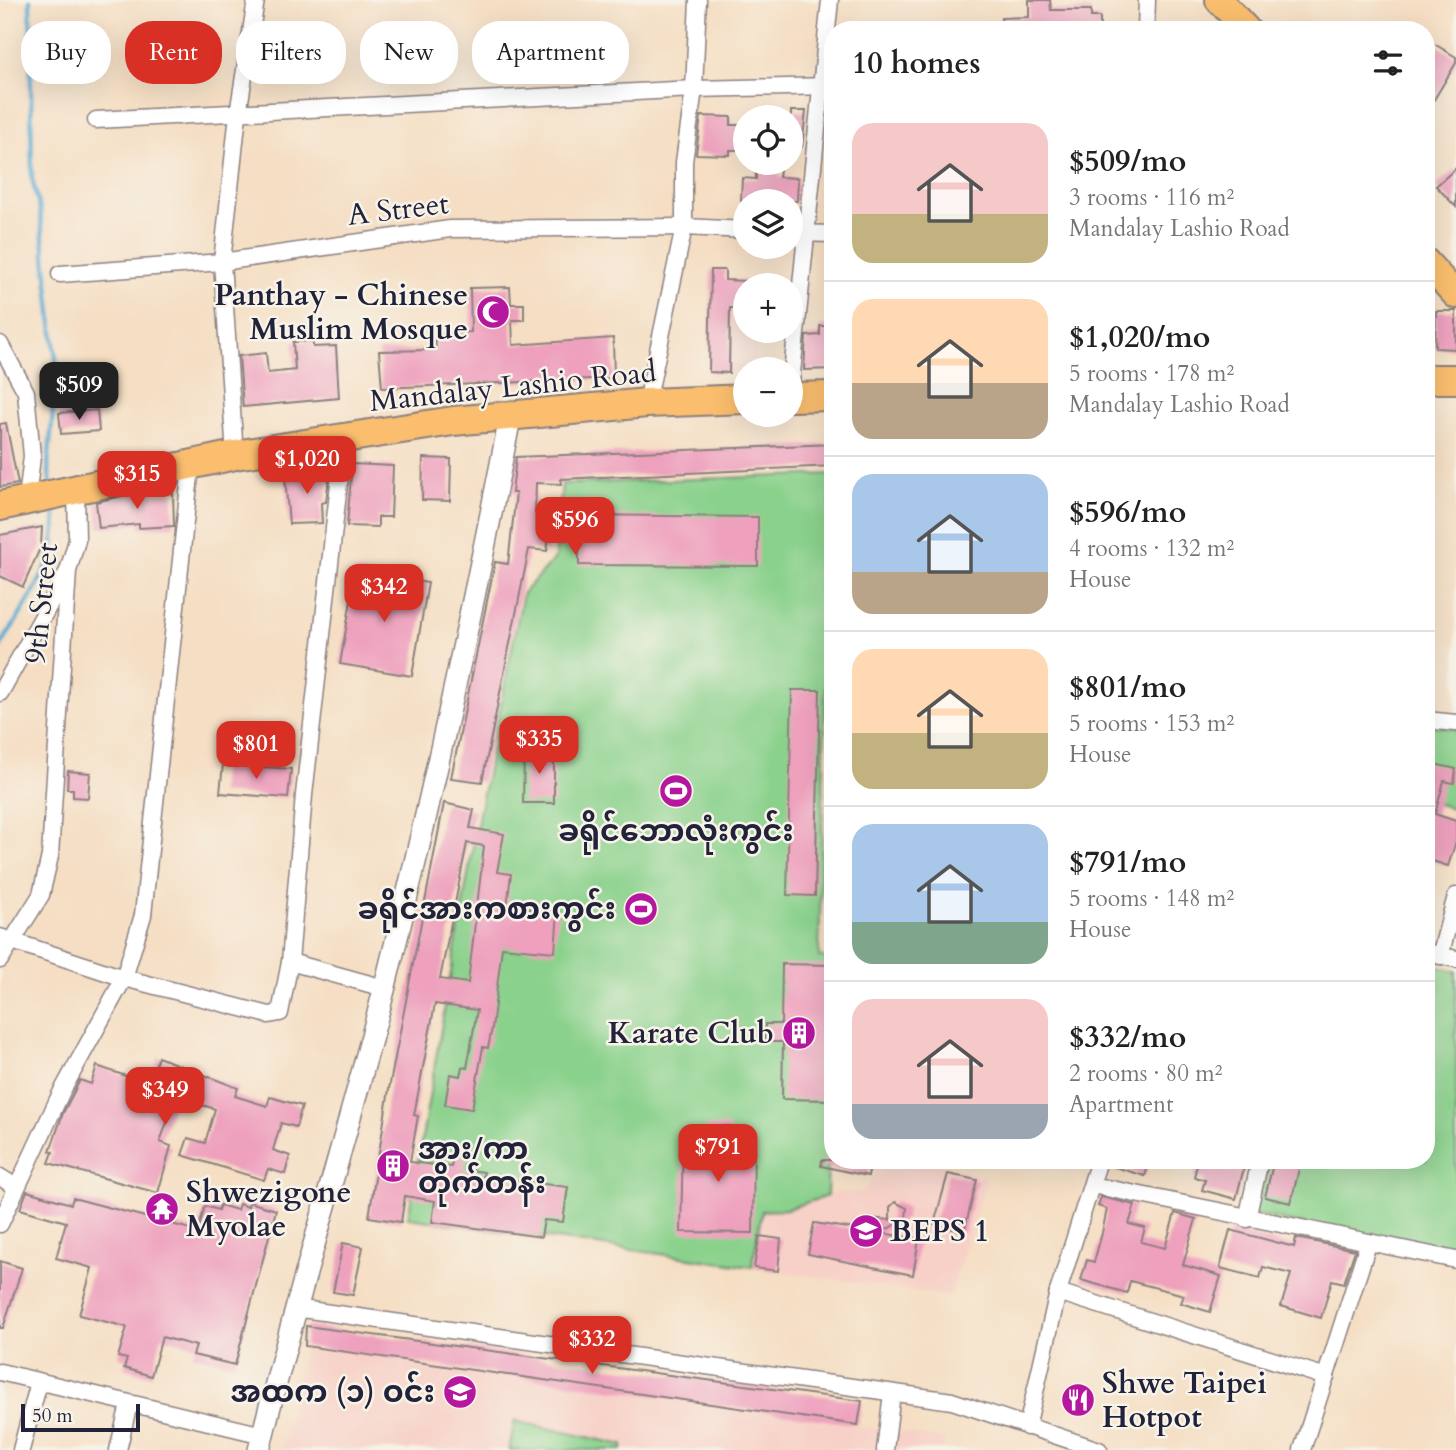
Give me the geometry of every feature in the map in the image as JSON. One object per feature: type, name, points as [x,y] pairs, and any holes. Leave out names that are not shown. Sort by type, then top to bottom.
[{"type":"highway","points":[[1435,379],[1456,379]]},
{"type":"highway","points":[[803,397],[824,396]]},
{"type":"highway","name":"Mandalay Lashio Road","points":[[42,497],[236,455],[453,421],[510,418],[647,402],[733,399]]},
{"type":"main road","points":[[1219,0],[1239,21]]},
{"type":"main road","points":[[1435,272],[1456,295]]},
{"type":"street","points":[[236,455],[222,262],[238,114],[256,0]]},
{"type":"street","points":[[647,402],[684,227],[684,162],[694,89],[698,0]]},
{"type":"street","points":[[830,21],[831,0]]},
{"type":"street","points":[[1146,21],[1147,0]]},
{"type":"street","points":[[96,120],[694,89],[824,86]]},
{"type":"street","points":[[794,357],[824,109]]},
{"type":"street","name":"A Street","points":[[60,274],[222,262],[450,229],[684,227],[733,229]]},
{"type":"street","points":[[803,234],[824,234]]},
{"type":"street","name":"9th Street","points":[[0,344],[26,393],[32,456],[42,497],[77,540],[68,571],[50,856],[41,895],[6,939],[0,960]]},
{"type":"street","points":[[0,1373],[130,1404],[261,1443],[295,1308],[384,988],[459,673],[510,418]]},
{"type":"street","points":[[6,939],[124,978],[269,1015],[280,1013],[290,962],[304,795],[344,439]]},
{"type":"street","points":[[0,1224],[61,1093],[124,978],[143,915],[191,466]]},
{"type":"street","points":[[0,693],[68,571]]},
{"type":"street","points":[[1435,721],[1456,723]]},
{"type":"street","points":[[1441,956],[1456,897]]},
{"type":"street","points":[[290,962],[384,988]]},
{"type":"street","points":[[1027,1427],[1058,1292],[1096,1169]]},
{"type":"street","points":[[1247,1219],[1258,1169]]},
{"type":"street","points":[[0,1177],[16,1187]]},
{"type":"street","points":[[1092,1185],[1456,1260]]},
{"type":"street","points":[[1302,1450],[1368,1244]]},
{"type":"street","points":[[1058,1292],[1326,1377]]},
{"type":"street","points":[[295,1308],[952,1401],[1099,1450]]},
{"type":"street","points":[[22,1450],[40,1382]]},
{"type":"street","points":[[885,1450],[892,1393]]},
{"type":"street","points":[[118,1450],[130,1404]]},
{"type":"shaded area","points":[[711,270],[725,270],[725,280],[733,280],[733,343],[756,343],[756,357],[733,357],[733,373],[709,372]]},
{"type":"shaded area","name":"BEPS 1","points":[[877,1169],[955,1169],[987,1177],[950,1296],[754,1268],[762,1211],[787,1209],[840,1192],[865,1192]]},
{"type":"shaded area","name":"အထက (၁) ဝင်း","points":[[305,1346],[946,1439],[944,1450],[282,1450]]},
{"type":"green space","name":"ခရိုင်အားကစားကွင်း","points":[[824,474],[824,756],[819,957],[824,957],[824,1169],[828,1169],[827,1196],[787,1209],[762,1211],[752,1267],[408,1218],[476,829],[523,593],[555,558],[562,484]]},
{"type":"green space","points":[[1435,726],[1456,729],[1456,809],[1435,803]]},
{"type":"green space","points":[[1435,966],[1456,971],[1456,1255],[1252,1214],[1262,1169],[1435,1169]]},
{"type":"green space","points":[[515,1421],[623,1445],[622,1450],[509,1450]]},
{"type":"building","points":[[1029,0],[1050,0],[1051,10],[1091,10],[1091,17],[1100,17],[1100,21],[1001,21],[1001,18],[1029,17]]},
{"type":"building","points":[[1435,44],[1456,57],[1456,63],[1435,98]]},
{"type":"building","points":[[803,111],[806,111],[803,138]]},
{"type":"building","points":[[701,116],[731,117],[733,150],[730,150],[730,155],[696,154]]},
{"type":"building","points":[[1456,168],[1456,207],[1436,186]]},
{"type":"building","points":[[756,175],[798,178],[798,189],[742,189],[742,178],[756,179]]},
{"type":"building","points":[[711,270],[725,270],[725,280],[733,280],[729,373],[709,372]]},
{"type":"building","points":[[510,287],[511,304],[524,304],[524,320],[512,320],[513,345],[613,338],[614,378],[382,388],[379,351],[436,350],[435,334],[471,332],[470,288]]},
{"type":"building","points":[[1436,311],[1456,311],[1456,349],[1435,348]]},
{"type":"building","points":[[820,326],[824,326],[824,369],[804,370],[806,336],[820,335]]},
{"type":"building","points":[[313,341],[313,347],[336,346],[339,398],[243,407],[239,356],[266,353],[268,373],[295,370],[293,342]]},
{"type":"building","points":[[97,410],[99,431],[61,434],[59,413]]},
{"type":"building","points":[[6,423],[18,484],[0,487],[0,424]]},
{"type":"building","points":[[824,444],[824,466],[561,479],[562,484],[536,483],[535,513],[551,515],[547,551],[529,549],[482,782],[451,778],[495,562],[508,564],[516,493],[512,493],[516,457]]},
{"type":"building","points":[[423,458],[451,459],[450,501],[422,500]]},
{"type":"building","points":[[352,464],[393,466],[391,517],[378,517],[378,527],[347,526]]},
{"type":"building","points":[[330,469],[326,502],[321,503],[322,523],[289,524],[285,476]]},
{"type":"building","points":[[173,493],[174,526],[139,528],[139,524],[99,528],[96,502],[132,494]]},
{"type":"building","points":[[579,515],[758,517],[758,566],[579,565]]},
{"type":"building","points":[[42,527],[41,546],[23,587],[0,576],[0,535]]},
{"type":"building","points":[[356,571],[428,583],[412,676],[340,664]]},
{"type":"building","points":[[792,690],[820,690],[815,896],[787,895]]},
{"type":"building","points":[[524,749],[554,750],[554,803],[523,803]]},
{"type":"building","points":[[223,764],[291,769],[288,798],[220,793]]},
{"type":"building","points":[[1435,764],[1456,769],[1454,783],[1444,781],[1435,814]]},
{"type":"building","points":[[68,771],[90,773],[88,798],[73,797],[73,789],[67,789]]},
{"type":"building","points":[[444,803],[474,810],[470,828],[504,834],[497,872],[511,874],[507,907],[558,911],[555,952],[502,947],[492,1028],[488,1048],[483,1047],[472,1109],[445,1105],[450,1074],[460,1076],[462,1067],[467,1068],[477,1010],[435,1004],[414,1115],[418,1116],[410,1162],[451,1167],[453,1155],[466,1157],[464,1169],[484,1172],[483,1176],[568,1187],[563,1222],[544,1220],[541,1237],[432,1222],[435,1201],[405,1196],[401,1222],[369,1217],[389,1089]],"holes":[[[467,843],[484,846],[468,983],[440,979]]]},
{"type":"building","points":[[1435,814],[1456,821],[1456,841],[1448,866],[1435,862]]},
{"type":"building","name":"Karate Club","points":[[782,964],[824,965],[824,1100],[782,1099],[783,1042],[765,1042],[765,1024],[781,1024]]},
{"type":"building","points":[[158,1057],[238,1088],[235,1096],[267,1106],[270,1097],[302,1106],[296,1127],[281,1123],[273,1150],[290,1156],[285,1174],[268,1169],[264,1180],[182,1155],[188,1138],[205,1143],[215,1109],[199,1104],[201,1099],[178,1091],[160,1142],[171,1146],[158,1193],[49,1163],[53,1152],[50,1151],[63,1113],[80,1080],[91,1084],[97,1066],[149,1084]]},
{"type":"building","points":[[706,1126],[729,1126],[729,1139],[754,1140],[753,1233],[681,1232],[683,1139],[706,1139]]},
{"type":"building","points":[[835,1169],[870,1169],[868,1176]]},
{"type":"building","points":[[1121,1169],[1147,1169],[1145,1176]]},
{"type":"building","points":[[1196,1169],[1244,1169],[1236,1199],[1202,1190],[1205,1180],[1194,1177]]},
{"type":"building","points":[[1272,1169],[1299,1169],[1291,1203],[1265,1197]]},
{"type":"building","points":[[948,1174],[977,1180],[964,1232],[934,1224]]},
{"type":"building","points":[[27,1191],[71,1204],[73,1198],[198,1231],[205,1206],[218,1210],[220,1205],[237,1210],[239,1204],[248,1207],[249,1202],[276,1210],[235,1365],[193,1355],[196,1346],[162,1337],[151,1376],[124,1368],[127,1359],[118,1357],[127,1327],[79,1315],[92,1268],[56,1258],[66,1222],[20,1209]]},
{"type":"building","points":[[1101,1197],[1135,1205],[1129,1224],[1145,1228],[1141,1242],[1165,1248],[1175,1213],[1196,1219],[1183,1265],[1221,1276],[1210,1312],[1181,1303],[1184,1295],[1130,1281],[1127,1293],[1081,1280],[1087,1260],[1094,1262],[1102,1233],[1107,1209],[1098,1206]]},
{"type":"building","points":[[895,1202],[907,1208],[906,1218],[881,1233],[919,1239],[913,1275],[808,1254],[814,1223],[868,1231],[869,1218],[890,1220],[890,1207]]},
{"type":"building","points":[[1230,1230],[1294,1247],[1296,1238],[1355,1250],[1344,1283],[1332,1280],[1321,1318],[1281,1306],[1291,1274],[1263,1267],[1260,1278],[1220,1268]]},
{"type":"building","points":[[759,1236],[781,1239],[778,1271],[754,1268]]},
{"type":"building","points":[[343,1243],[363,1247],[353,1295],[333,1292]]},
{"type":"building","points":[[0,1261],[22,1268],[3,1328],[0,1328]]},
{"type":"building","points":[[306,1326],[862,1401],[858,1425],[305,1346]]},
{"type":"waterway","points":[[30,0],[32,179],[40,210],[57,369],[48,465],[51,486]]},
{"type":"waterway","points":[[0,647],[31,597],[48,562],[53,544],[54,505]]},
{"type":"place","name":"Panthay - Chinese Muslim Mosque","points":[[493,312]]},
{"type":"place","name":"ခရိုင်ဘောလုံးကွင်း","points":[[676,791]]},
{"type":"place","name":"ခရိုင်အားကစားကွင်း","points":[[641,909]]},
{"type":"place","name":"Karate Club","points":[[799,1033]]},
{"type":"place","name":"အား/ကာ တိုက်တန်း","points":[[393,1166]]},
{"type":"place","name":"Shwezigone Myolae","points":[[162,1209]]},
{"type":"place","name":"BEPS 1","points":[[866,1231]]},
{"type":"place","name":"အထက (၁) ဝင်း","points":[[460,1392]]},
{"type":"place","name":"Shwe Taipei Hotpot","points":[[1078,1400]]}]
